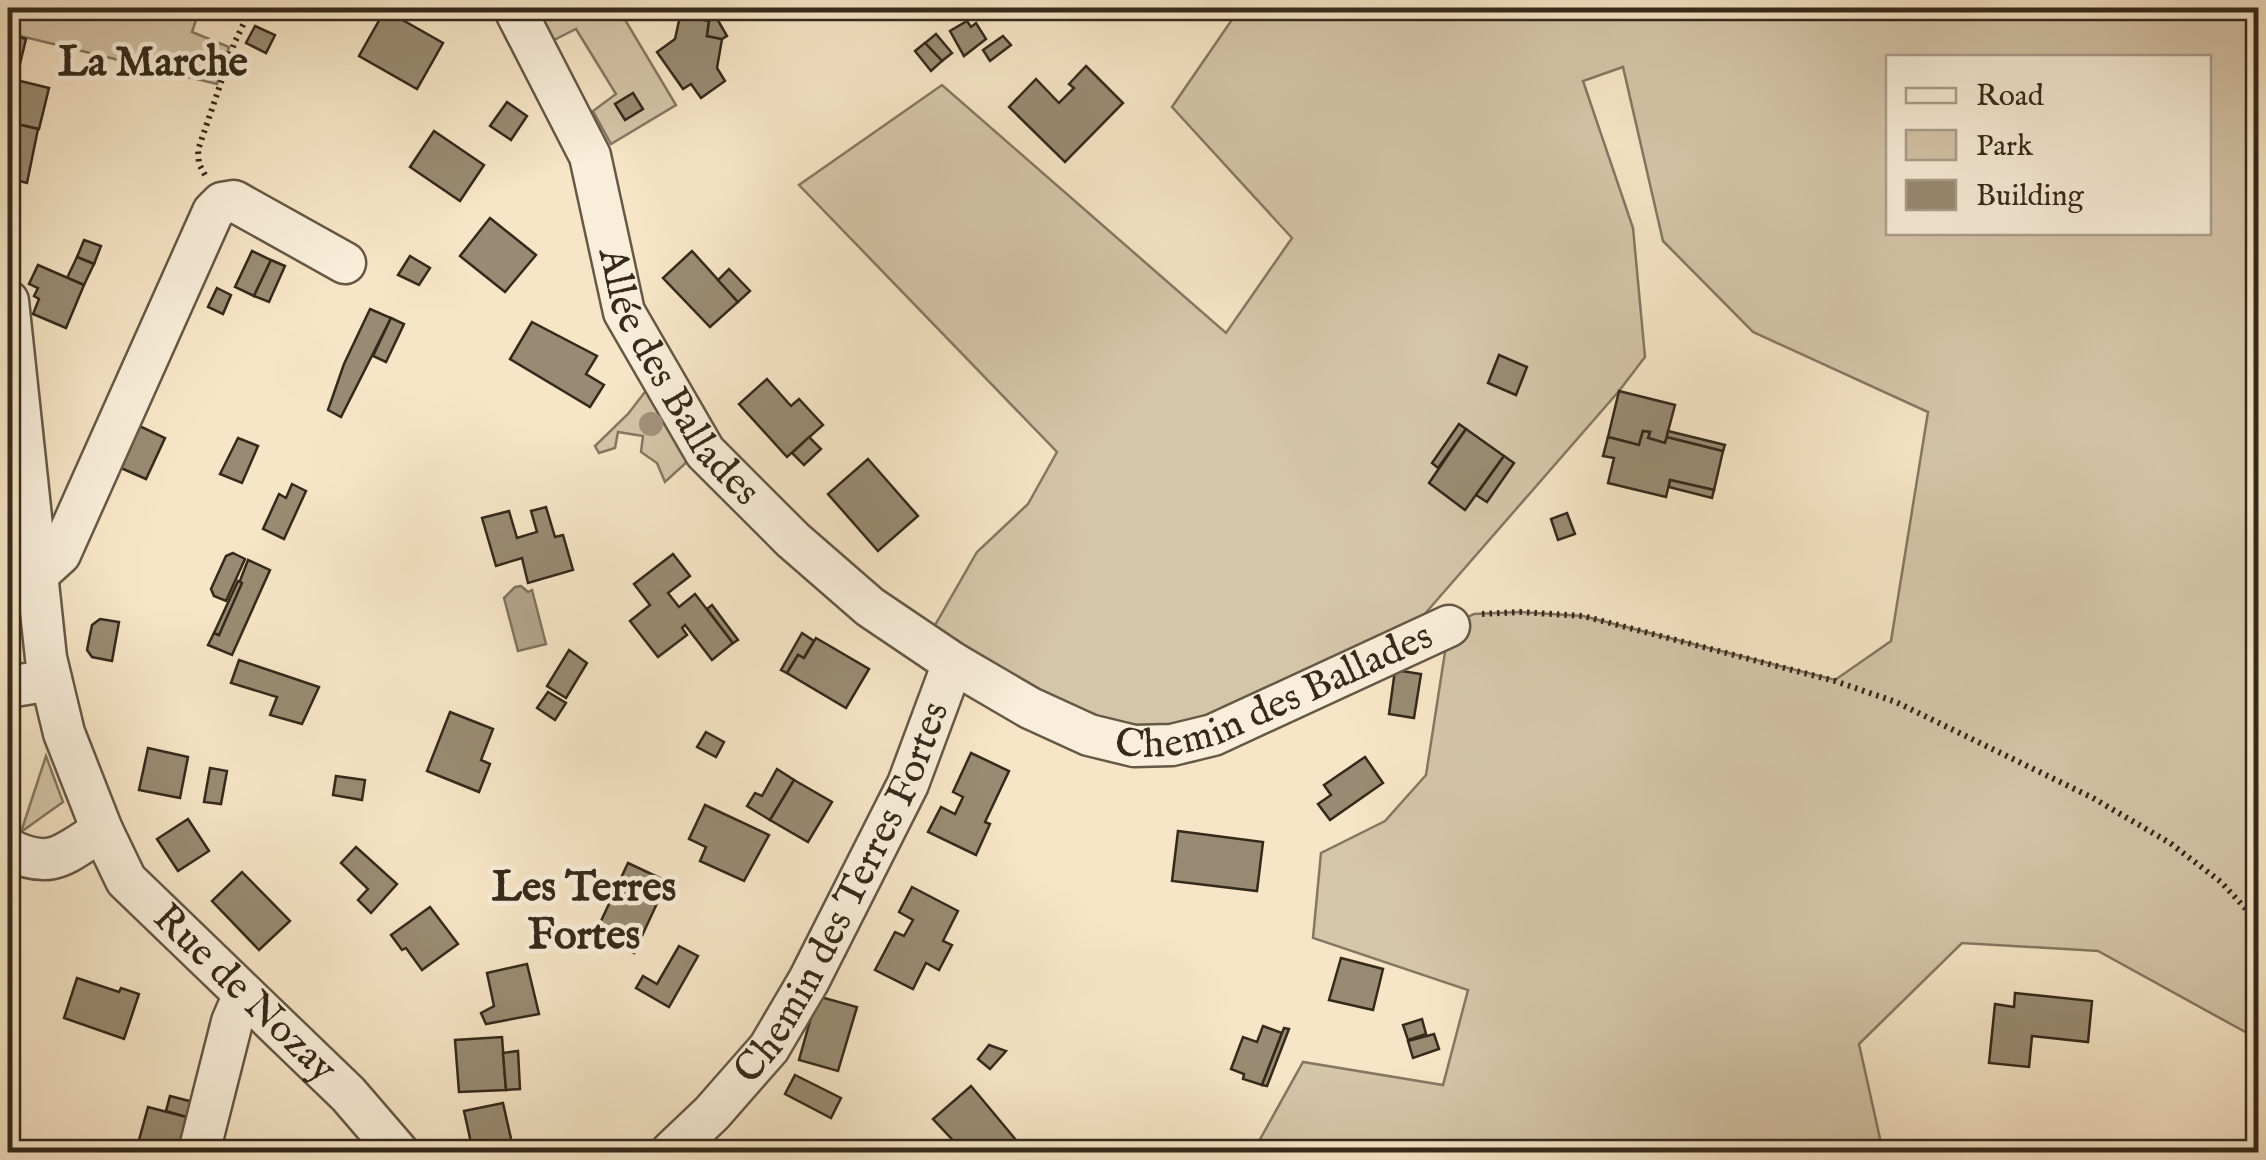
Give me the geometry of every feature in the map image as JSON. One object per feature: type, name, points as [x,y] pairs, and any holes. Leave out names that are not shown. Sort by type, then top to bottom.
[{"type":"street","name":"Allée des Ballades","points":[[514,8],[590,156],[624,312],[705,452],[794,540],[870,607],[953,663]]},
{"type":"street","points":[[38,574],[60,554],[213,212],[222,203],[234,200],[345,263]]},
{"type":"street","name":"Rue de Nozay","points":[[8,300],[51,680],[64,733],[102,830],[126,880],[348,1094],[398,1152]]},
{"type":"street","name":"Chemin des Ballades","points":[[953,663],[1030,708],[1090,734],[1134,746],[1172,746],[1212,735],[1449,626]]},
{"type":"street","name":"Chemin des Terres Fortes","points":[[671,1152],[712,1113],[769,1048],[809,980],[908,784],[953,663]]},
{"type":"street","points":[[8,687],[51,680]]},
{"type":"street","points":[[8,849],[28,859],[53,860],[102,830]]},
{"type":"street","points":[[199,1152],[232,1022],[244,994]]},
{"type":"path","points":[[222,203],[199,164],[198,150],[234,44],[251,8]]},
{"type":"path","name":"Chemin des Ballades","points":[[1449,626],[1474,614],[1583,616],[1835,680],[1896,702],[2092,798],[2170,843],[2221,882],[2258,922]]},
{"type":"green space","points":[[8,8],[200,8],[192,32],[229,47],[217,84],[8,33]]},
{"type":"green space","points":[[544,8],[618,8],[676,105],[611,144],[593,111],[616,94],[576,29],[554,40],[543,23]]},
{"type":"green space","points":[[1240,8],[2258,8],[2258,1039],[2098,951],[1962,943],[1859,1044],[1883,1152],[1253,1152],[1303,1062],[1443,1085],[1468,990],[1313,938],[1321,853],[1385,821],[1426,775],[1449,626],[1474,614],[1583,616],[1835,680],[1891,641],[1928,412],[1753,332],[1663,241],[1623,67],[1583,81],[1633,228],[1645,357],[1416,624],[1195,723],[1157,731],[1129,728],[1070,708],[1011,677],[934,627],[977,552],[1028,504],[1057,452],[799,185],[942,85],[1226,333],[1292,238],[1172,107]]},
{"type":"green space","points":[[648,388],[689,460],[665,482],[657,463],[641,452],[643,436],[618,432],[615,448],[599,453],[595,446]]},
{"type":"green space","points":[[46,756],[63,802],[21,832]]},
{"type":"shaded area","points":[[521,586],[528,592],[532,590],[546,644],[518,651],[504,598]]},
{"type":"building","points":[[385,10],[443,43],[417,89],[359,56]]},
{"type":"building","points":[[680,16],[709,21],[707,36],[722,39],[717,68],[725,81],[701,98],[691,84],[683,89],[657,52],[675,39]]},
{"type":"building","points":[[716,17],[727,36],[722,39],[707,36],[709,21]]},
{"type":"building","points":[[967,21],[971,27],[976,23],[986,39],[964,56],[950,31]]},
{"type":"building","points":[[255,26],[275,35],[266,53],[246,43]]},
{"type":"building","points":[[8,33],[26,39],[16,80],[8,78]]},
{"type":"building","points":[[936,34],[952,53],[942,61],[925,43]]},
{"type":"building","points":[[1003,36],[1011,45],[990,61],[983,50]]},
{"type":"building","points":[[925,43],[942,61],[931,71],[915,51]]},
{"type":"building","points":[[1086,66],[1123,103],[1065,162],[1009,107],[1036,79],[1059,103],[1074,88],[1069,84]]},
{"type":"building","points":[[8,78],[49,88],[39,129],[8,122]]},
{"type":"building","points":[[633,93],[643,109],[625,120],[615,104]]},
{"type":"building","points":[[507,102],[527,116],[511,140],[490,126]]},
{"type":"building","points":[[8,122],[38,129],[27,183],[8,178]]},
{"type":"building","points":[[434,131],[484,165],[460,201],[410,167]]},
{"type":"building","points":[[490,218],[536,255],[505,292],[460,256]]},
{"type":"building","points":[[84,240],[101,246],[94,264],[77,257]]},
{"type":"building","points":[[252,251],[271,260],[254,296],[235,287]]},
{"type":"building","points":[[692,251],[738,302],[710,327],[663,278]]},
{"type":"building","points":[[410,256],[430,268],[419,285],[398,275]]},
{"type":"building","points":[[77,257],[94,264],[84,285],[67,278]]},
{"type":"building","points":[[271,260],[285,266],[269,302],[254,296]]},
{"type":"building","points":[[38,265],[84,285],[66,328],[33,314],[39,299],[34,296],[38,288],[29,284]]},
{"type":"building","points":[[729,269],[750,291],[738,302],[718,280]]},
{"type":"building","points":[[217,288],[231,295],[223,314],[208,307]]},
{"type":"building","points":[[370,309],[391,318],[341,417],[328,410]]},
{"type":"building","points":[[391,318],[404,324],[386,362],[373,356]]},
{"type":"building","points":[[532,322],[597,356],[586,374],[604,385],[590,407],[510,359]]},
{"type":"building","points":[[1499,355],[1527,367],[1516,395],[1488,383]]},
{"type":"building","points":[[767,379],[791,406],[799,399],[823,425],[787,457],[739,404]]},
{"type":"building","points":[[1619,391],[1675,405],[1665,443],[1648,438],[1650,432],[1643,431],[1639,445],[1608,437]]},
{"type":"building","points":[[131,422],[165,438],[146,479],[112,464]]},
{"type":"building","points":[[1459,424],[1466,429],[1438,468],[1432,463]]},
{"type":"building","points":[[1466,429],[1504,456],[1465,510],[1429,483]]},
{"type":"building","points":[[1643,431],[1650,432],[1648,438],[1665,443],[1667,437],[1723,451],[1714,490],[1670,480],[1666,497],[1608,483],[1614,458],[1603,456],[1608,437],[1639,445]]},
{"type":"building","points":[[1668,431],[1725,445],[1723,451],[1667,437]]},
{"type":"building","points":[[809,437],[821,449],[804,465],[792,453]]},
{"type":"building","points":[[238,438],[258,446],[242,483],[220,474]]},
{"type":"building","points":[[1504,456],[1514,463],[1487,502],[1476,495]]},
{"type":"building","points":[[868,459],[918,516],[878,551],[828,494]]},
{"type":"building","points":[[1670,480],[1714,490],[1712,498],[1669,487]]},
{"type":"building","points":[[292,484],[306,491],[284,539],[263,529],[279,494],[286,498]]},
{"type":"building","points":[[546,507],[555,537],[563,535],[573,570],[528,583],[522,558],[496,566],[482,518],[509,511],[517,538],[537,532],[531,511]]},
{"type":"building","points":[[1567,513],[1575,534],[1558,540],[1551,519]]},
{"type":"building","points":[[233,553],[245,559],[226,601],[214,596],[211,589],[226,556]]},
{"type":"building","points":[[673,554],[690,576],[668,593],[679,607],[695,594],[733,643],[712,660],[685,625],[682,628],[687,635],[658,657],[630,621],[650,605],[634,584]]},
{"type":"building","points":[[248,560],[270,570],[232,655],[208,645],[214,633],[219,635]]},
{"type":"building","points":[[238,581],[242,583],[219,635],[214,633]]},
{"type":"building","points":[[712,605],[738,640],[733,643],[707,609]]},
{"type":"building","points":[[100,619],[119,622],[112,661],[92,657],[87,650],[92,625]]},
{"type":"building","points":[[802,633],[814,641],[804,658],[798,655],[787,673],[781,670]]},
{"type":"building","points":[[816,638],[869,669],[846,708],[787,673],[798,655],[804,658]]},
{"type":"building","points":[[569,650],[587,663],[566,698],[547,686]]},
{"type":"building","points":[[239,660],[319,687],[302,724],[270,715],[277,697],[231,683]]},
{"type":"building","points":[[1395,670],[1421,674],[1414,718],[1389,714]]},
{"type":"building","points":[[548,692],[566,703],[555,720],[537,708]]},
{"type":"building","points":[[450,712],[493,729],[481,760],[490,764],[479,792],[427,771]]},
{"type":"building","points":[[706,732],[724,742],[716,757],[697,747]]},
{"type":"building","points":[[148,748],[188,757],[180,798],[139,790]]},
{"type":"building","points":[[971,753],[1009,771],[985,822],[990,824],[976,855],[928,832],[941,807],[955,814],[963,797],[953,792]]},
{"type":"building","points":[[1365,757],[1383,783],[1330,820],[1318,804],[1331,795],[1324,785]]},
{"type":"building","points":[[210,768],[227,771],[221,804],[204,802]]},
{"type":"building","points":[[777,769],[794,780],[770,820],[747,806],[755,793],[762,796]]},
{"type":"building","points":[[336,776],[365,780],[362,800],[333,795]]},
{"type":"building","points":[[794,780],[832,802],[808,842],[770,820]]},
{"type":"building","points":[[705,805],[769,835],[744,881],[700,861],[706,847],[689,839]]},
{"type":"building","points":[[188,819],[209,851],[178,871],[157,839]]},
{"type":"building","points":[[1178,831],[1263,842],[1257,891],[1172,881]]},
{"type":"building","points":[[356,847],[397,884],[371,913],[358,900],[368,889],[341,863]]},
{"type":"building","points":[[628,863],[662,879],[656,894],[660,897],[634,953],[595,934]]},
{"type":"building","points":[[242,872],[290,921],[259,950],[212,901]]},
{"type":"building","points":[[912,887],[958,911],[943,941],[952,945],[939,970],[926,963],[913,989],[875,970],[895,932],[904,936],[913,920],[899,912]]},
{"type":"building","points":[[430,907],[458,944],[422,970],[391,935]]},
{"type":"building","points":[[679,946],[698,956],[669,1007],[636,988],[643,976],[657,984]]},
{"type":"building","points":[[1341,958],[1383,969],[1373,1010],[1329,1000]]},
{"type":"building","points":[[527,964],[539,1014],[486,1024],[481,1013],[494,1006],[487,973]]},
{"type":"building","points":[[77,978],[119,992],[121,988],[139,994],[124,1039],[64,1018]]},
{"type":"building","points":[[2015,993],[2092,1001],[2088,1042],[2032,1036],[2029,1067],[1989,1063],[1995,1004],[2014,1007]]},
{"type":"building","points":[[817,996],[857,1007],[838,1071],[799,1060]]},
{"type":"building","points":[[1422,1019],[1426,1034],[1408,1040],[1403,1025]]},
{"type":"building","points":[[1263,1026],[1282,1033],[1262,1085],[1243,1079],[1244,1074],[1231,1069],[1243,1037],[1257,1042]]},
{"type":"building","points":[[1284,1028],[1289,1029],[1267,1086],[1262,1085]]},
{"type":"building","points":[[1434,1034],[1439,1049],[1413,1058],[1408,1041]]},
{"type":"building","points":[[502,1037],[506,1090],[459,1092],[455,1040]]},
{"type":"building","points":[[989,1045],[1006,1051],[990,1069],[978,1059]]},
{"type":"building","points":[[518,1051],[520,1089],[506,1090],[503,1053]]},
{"type":"building","points":[[795,1075],[841,1098],[831,1118],[785,1094]]},
{"type":"building","points":[[971,1086],[1021,1146],[1013,1152],[964,1152],[933,1119]]},
{"type":"building","points":[[170,1096],[201,1104],[196,1120],[166,1111]]},
{"type":"building","points":[[503,1103],[514,1152],[473,1152],[464,1111]]},
{"type":"building","points":[[148,1107],[198,1120],[186,1152],[139,1140]]},
{"type":"district","name":"La Marche","points":[[153,63]]},
{"type":"district","name":"Les Terres Fortes","points":[[584,912]]}]
